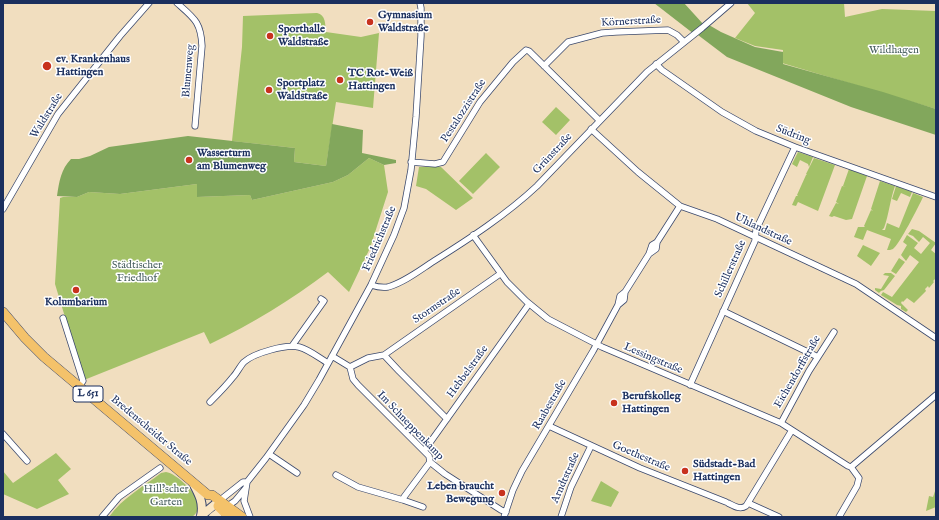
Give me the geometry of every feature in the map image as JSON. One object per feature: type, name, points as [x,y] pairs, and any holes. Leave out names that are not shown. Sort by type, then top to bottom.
[{"type":"main road","name":"Bredenscheider Straße","points":[[3,312],[25,338],[79,386],[221,505]]},
{"type":"main road","points":[[192,480],[202,501],[201,516]]},
{"type":"main road","points":[[201,516],[221,505]]},
{"type":"main road","points":[[213,517],[221,505]]},
{"type":"main road","name":"L 651","points":[[221,505],[229,517]]},
{"type":"main road","name":"L 651","points":[[221,505],[242,517]]},
{"type":"street","name":"Waldstraße","points":[[3,209],[58,114],[120,36],[149,3]]},
{"type":"street","name":"Blumenweg","points":[[177,3],[198,23],[202,33],[195,126]]},
{"type":"street","name":"Friedrichstraße","points":[[221,505],[234,501],[304,405],[371,285],[394,235],[404,208],[411,162],[421,36],[420,3]]},
{"type":"street","name":"Grünstraße","points":[[371,285],[377,288],[397,284],[473,235],[529,194],[636,82],[731,3]]},
{"type":"street","name":"Körnerstraße","points":[[544,66],[568,42],[602,34],[668,30],[677,34],[684,42]]},
{"type":"street","name":"Pestalozzistraße","points":[[411,162],[435,164],[443,162],[480,102],[513,62],[525,50],[529,51],[544,66]]},
{"type":"street","name":"Südring","points":[[656,64],[662,70],[731,117],[756,131],[795,147],[936,197]]},
{"type":"street","points":[[544,66],[599,120]]},
{"type":"street","name":"Uhlandstraße","points":[[591,129],[638,172],[680,206],[712,217],[856,284],[936,338]]},
{"type":"street","name":"Schillerstraße","points":[[690,385],[755,241],[756,230],[795,147]]},
{"type":"street","name":"Raabestraße","points":[[505,514],[517,480],[593,351],[618,305],[623,301],[625,292],[649,254],[656,250],[658,242],[680,206]]},
{"type":"street","name":"Lessingstraße","points":[[473,235],[500,274],[514,290],[529,304],[554,322],[596,344],[781,423],[848,466],[852,467]]},
{"type":"street","name":"Stormstraße","points":[[384,355],[500,274]]},
{"type":"street","points":[[292,346],[324,301],[321,298]]},
{"type":"street","name":"Hebbelstraße","points":[[424,452],[529,304]]},
{"type":"street","name":"Schillerstraße","points":[[723,311],[818,357]]},
{"type":"street","points":[[63,318],[83,381],[79,386]]},
{"type":"street","name":"Eichendorffstraße","points":[[781,423],[818,357],[834,332]]},
{"type":"street","points":[[210,402],[233,378],[244,362],[279,347],[292,346],[305,349],[328,364]]},
{"type":"street","points":[[332,356],[350,367],[368,358],[384,355],[447,419]]},
{"type":"street","name":"Im Schneppenkamp","points":[[350,367],[353,379],[362,391],[429,456],[430,462],[445,474],[505,514]]},
{"type":"street","points":[[839,517],[857,486],[859,478],[852,467],[936,395]]},
{"type":"street","name":"Goethestraße","points":[[549,426],[640,468],[727,503],[742,508],[748,503],[779,517]]},
{"type":"street","points":[[748,503],[792,430]]},
{"type":"street","points":[[3,434],[27,461]]},
{"type":"street","name":"Arndtstraße","points":[[561,517],[571,487],[591,446]]},
{"type":"street","points":[[269,454],[297,473]]},
{"type":"street","points":[[403,500],[430,462]]},
{"type":"street","points":[[102,517],[119,497],[160,468]]},
{"type":"street","points":[[336,475],[358,487],[423,507]]},
{"type":"street","name":"Friedrichstraße","points":[[221,505],[243,482],[246,485]]},
{"type":"street","points":[[246,485],[244,501],[250,517]]},
{"type":"green space","points":[[654,3],[684,3],[704,25],[694,34]]},
{"type":"green space","name":"Wildhagen","points":[[747,3],[844,3],[845,17],[882,9],[936,11],[936,109],[782,63],[783,50],[755,46],[735,38],[755,13]]},
{"type":"green space","points":[[317,13],[324,18],[326,32],[361,37],[379,33],[373,108],[336,102],[326,166],[294,162],[295,148],[232,141],[242,47],[243,16]]},
{"type":"green space","points":[[709,25],[755,47],[783,52],[783,64],[883,92],[936,109],[936,135],[851,107],[727,57],[698,35]]},
{"type":"green space","points":[[556,107],[570,120],[556,135],[542,122]]},
{"type":"green space","points":[[332,124],[363,130],[362,153],[396,160],[396,163],[384,165],[369,158],[348,175],[333,182],[252,200],[250,195],[197,197],[197,184],[120,194],[89,192],[77,197],[57,196],[63,171],[71,159],[79,159],[90,156],[109,147],[188,136],[295,148],[294,162],[326,166]]},
{"type":"green space","points":[[798,152],[813,157],[809,167],[808,164],[800,160],[797,167],[792,164]]},
{"type":"green space","points":[[486,153],[500,167],[473,194],[459,181]]},
{"type":"green space","name":"Städtischer Friedhof","points":[[369,158],[384,165],[388,192],[370,248],[349,292],[328,272],[271,311],[210,344],[204,332],[84,380],[55,284],[60,198],[77,197],[89,192],[120,194],[197,184],[197,197],[250,195],[252,200],[333,182],[348,175]]},
{"type":"green space","points":[[814,158],[835,165],[818,211],[798,202],[796,206],[792,205],[796,196],[798,196],[797,195]]},
{"type":"green space","points":[[419,167],[441,167],[473,198],[456,210],[426,189],[416,186]]},
{"type":"green space","points":[[849,169],[867,176],[852,219],[846,220],[829,216],[836,203],[839,204],[836,202],[842,186],[846,187],[843,186]]},
{"type":"green space","points":[[880,181],[895,186],[886,223],[882,230],[885,230],[887,223],[899,228],[913,193],[923,197],[900,240],[893,249],[890,250],[887,250],[891,239],[867,230],[863,240],[854,237],[858,227],[865,227],[864,226],[871,210],[873,211],[871,209]]},
{"type":"green space","points":[[896,186],[912,192],[910,197],[901,193],[897,201],[892,199]]},
{"type":"green space","points":[[912,229],[919,231],[936,243],[931,250],[936,254],[936,278],[929,288],[928,286],[925,289],[926,291],[914,303],[907,298],[903,302],[902,301],[901,303],[908,310],[906,312],[901,309],[901,306],[881,295],[883,292],[892,297],[919,262],[910,255],[906,261],[901,255],[907,245],[903,242],[907,235],[918,243],[914,248],[921,254],[930,243],[923,237],[919,242],[913,236],[908,234]]},
{"type":"green space","points":[[863,245],[880,253],[871,266],[857,256]]},
{"type":"green space","points":[[899,258],[905,262],[896,274],[891,271]]},
{"type":"green space","points":[[885,273],[891,273],[895,276],[884,290],[879,293],[875,290],[875,288],[881,289],[889,276],[883,275]]},
{"type":"green space","points":[[56,453],[71,469],[58,480],[69,494],[37,509],[3,494],[3,471],[13,483]]},
{"type":"green space","name":"Hill’scher Garten","points":[[166,472],[181,480],[195,496],[199,506],[195,515],[192,517],[109,517],[120,504],[133,493],[161,473]]},
{"type":"green space","points":[[601,481],[619,492],[611,507],[591,501]]},
{"type":"green space","points":[[936,488],[936,507],[926,511],[929,496],[933,497]]},
{"type":"place","name":"Gymnasium Waldstraße","points":[[370,22]]},
{"type":"place","name":"Sporthalle Waldstraße","points":[[270,36]]},
{"type":"place","name":"ev. Krankenhaus Hattingen","points":[[47,66]]},
{"type":"place","name":"TC Rot-Weiß Hattingen","points":[[340,80]]},
{"type":"place","name":"Sportplatz Waldstraße","points":[[269,90]]},
{"type":"place","name":"Wasserturm am Blumenweg","points":[[189,160]]},
{"type":"place","name":"Kolumbarium","points":[[76,290]]},
{"type":"place","name":"Berufskolleg Hattingen","points":[[614,403]]},
{"type":"place","name":"Südstadt-Bad Hattingen","points":[[685,471]]},
{"type":"place","name":"Leben braucht Bewegung","points":[[502,493]]}]
